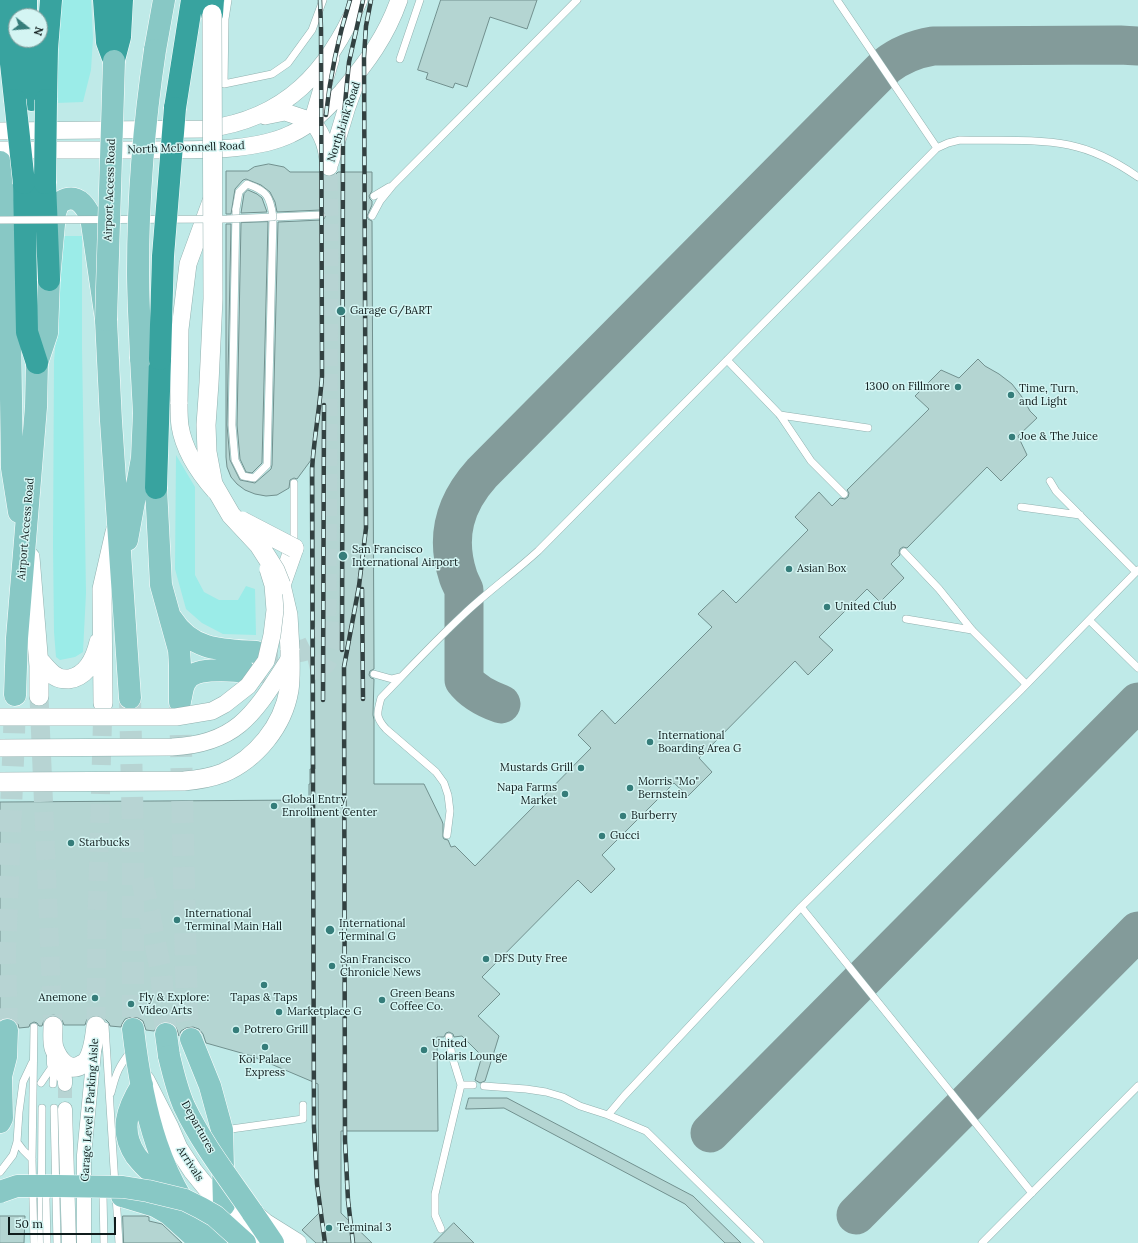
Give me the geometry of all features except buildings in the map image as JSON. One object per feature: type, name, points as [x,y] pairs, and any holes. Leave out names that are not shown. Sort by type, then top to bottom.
[{"type":"highway","points":[[4,0],[31,100],[35,183],[49,280]]},
{"type":"highway","points":[[31,100],[46,67],[51,0]]},
{"type":"highway","points":[[104,0],[107,42],[114,61]]},
{"type":"highway","points":[[114,61],[120,37],[122,0]]},
{"type":"highway","points":[[156,488],[151,359],[163,256],[176,108],[181,0]]},
{"type":"highway","points":[[176,108],[192,0]]},
{"type":"highway","points":[[28,48],[37,235],[37,363]]},
{"type":"main road","points":[[121,572],[142,458],[144,413],[151,359],[138,270],[141,175],[150,81],[164,0]]},
{"type":"main road","points":[[0,782],[184,781],[207,778],[236,766],[260,746],[279,720],[286,705],[289,689],[290,658],[288,615],[281,585],[275,570],[259,545],[231,515],[213,484],[207,452],[206,425],[212,299],[212,197],[216,3]]},
{"type":"main road","name":"Airport Access Road","points":[[106,320],[114,61]]},
{"type":"main road","points":[[0,162],[6,259],[5,324],[12,468],[25,545]]},
{"type":"main road","name":"Airport Access Road","points":[[15,695],[17,638],[36,407],[37,363],[47,333],[49,280],[55,213],[59,203],[71,198],[82,203],[91,217],[106,320]]},
{"type":"main road","points":[[106,320],[110,406],[130,698]]},
{"type":"main road","points":[[144,413],[156,488],[161,586],[179,650],[180,702],[186,681],[195,673],[205,671],[244,671]]},
{"type":"main road","points":[[231,515],[294,548],[281,585]]},
{"type":"main road","points":[[27,518],[39,660],[38,696]]},
{"type":"main road","points":[[103,703],[102,589],[118,518]]},
{"type":"main road","points":[[166,605],[173,620],[180,630],[190,639],[203,645],[218,649],[256,652]]},
{"type":"main road","points":[[39,660],[57,677],[66,679],[76,678],[83,673],[92,661],[98,645],[103,619]]},
{"type":"main road","points":[[53,1026],[54,1056],[68,1067],[78,1067],[86,1062],[98,1030]]},
{"type":"main road","points":[[0,1122],[2,1118],[0,1079],[6,1057],[7,1030]]},
{"type":"main road","name":"Departures","points":[[166,1034],[168,1056],[177,1086],[193,1123],[203,1141],[273,1243]]},
{"type":"main road","name":"Arrivals","points":[[134,1037],[141,1078],[169,1127],[178,1148],[206,1188],[260,1243]]},
{"type":"main road","points":[[191,1039],[210,1086],[222,1130],[224,1206]]},
{"type":"main road","points":[[141,1078],[133,1099],[126,1130],[131,1148],[141,1163],[149,1171],[171,1180],[187,1206],[207,1234],[216,1243]]},
{"type":"main road","points":[[0,1192],[17,1186],[123,1186],[154,1192],[185,1200],[201,1208],[215,1216],[245,1243]]},
{"type":"main road","points":[[0,1199],[24,1196]]},
{"type":"main road","points":[[122,1196],[155,1206],[169,1214],[201,1243]]},
{"type":"main road","name":"Departures","points":[[252,1212],[265,1223],[297,1243]]},
{"type":"street","name":"North McDonnell Road","points":[[0,131],[200,129],[224,127],[248,120],[270,110],[294,94],[312,76],[334,50],[344,33],[359,0]]},
{"type":"street","name":"North McDonnell Road","points":[[0,150],[196,149],[236,147],[282,138],[296,132],[312,121],[333,101],[367,61],[385,33],[399,0]]},
{"type":"street","points":[[248,120],[285,112],[312,121],[334,50]]},
{"type":"street","name":"North Link Road","points":[[312,121],[323,138],[329,167],[350,96],[367,61]]},
{"type":"street","points":[[0,717],[176,717],[212,711],[225,704],[248,686],[266,661],[272,635],[275,610],[273,585],[266,562],[254,539],[211,487],[196,466],[186,445],[180,427],[180,329],[183,297],[188,264],[212,197]]},
{"type":"street","points":[[0,748],[172,747],[202,744],[229,732],[247,718],[258,706],[290,658]]},
{"type":"street","name":"Garage Level 5 Parking Aisle","points":[[84,1243],[84,1155],[98,1030]]},
{"type":"street","points":[[54,1056],[65,1079],[59,1084]]},
{"type":"street","name":"Garage Level 5 Parking Aisle","points":[[60,1109],[69,1243]]},
{"type":"lane","points":[[216,3],[225,19],[224,84],[272,74],[288,64],[312,30],[323,0]]},
{"type":"lane","points":[[400,59],[420,0]]},
{"type":"lane","points":[[372,216],[380,201],[393,185],[577,0]]},
{"type":"lane","points":[[838,0],[937,148]]},
{"type":"lane","points":[[447,835],[450,811],[448,795],[444,782],[436,772],[386,729],[380,722],[377,712],[381,698],[463,615],[519,569],[538,551],[937,148],[948,142],[960,140],[1038,141],[1070,145],[1088,151],[1124,167],[1138,177]]},
{"type":"lane","points":[[247,184],[262,189],[271,202],[273,217],[267,465],[254,478],[242,476],[235,460],[232,425],[236,209],[240,192],[247,184]]},
{"type":"lane","points":[[374,196],[393,185]]},
{"type":"lane","points":[[0,220],[321,216]]},
{"type":"lane","points":[[727,360],[780,415],[811,461],[844,494]]},
{"type":"lane","points":[[780,415],[868,428]]},
{"type":"lane","points":[[608,1115],[801,907],[1026,684],[1137,571],[1056,491],[1050,481]]},
{"type":"lane","points":[[294,483],[294,548]]},
{"type":"lane","points":[[1022,507],[1080,515]]},
{"type":"lane","points":[[904,552],[939,588],[972,630],[1026,684]]},
{"type":"lane","points":[[906,619],[972,630]]},
{"type":"lane","points":[[1089,620],[1138,668]]},
{"type":"lane","points":[[374,674],[392,679],[402,676]]},
{"type":"lane","points":[[801,907],[1032,1193]]},
{"type":"lane","points":[[34,1027],[32,1159],[34,1243]]},
{"type":"lane","points":[[98,1030],[105,1048],[119,1243]]},
{"type":"lane","points":[[109,1099],[116,1074],[134,1037]]},
{"type":"lane","points":[[441,1228],[434,1215],[435,1194],[461,1085],[452,1056],[449,1037]]},
{"type":"lane","points":[[41,1083],[54,1056]]},
{"type":"lane","points":[[0,1172],[13,1155],[17,1142],[23,1082],[34,1059]]},
{"type":"lane","points":[[461,1085],[473,1086]]},
{"type":"lane","points":[[484,1086],[546,1092],[646,1131],[760,1243]]},
{"type":"lane","points":[[982,1243],[1138,1086]]},
{"type":"lane","points":[[222,1130],[303,1119],[303,1105]]},
{"type":"lane","points":[[41,1243],[42,1108]]},
{"type":"lane","points":[[57,1243],[60,1109]]},
{"type":"lane","points":[[17,1142],[32,1159]]},
{"type":"lane","points":[[47,1243],[46,1199],[51,1188],[57,1186]]},
{"type":"lane","points":[[88,1186],[96,1188],[103,1195],[104,1243]]},
{"type":"shaded area","name":"San Francisco International Airport","points":[[0,0],[1138,0],[1138,1243],[0,1243]]},
{"type":"shaded area","points":[[60,0],[91,0],[93,38],[91,70],[83,102],[56,103]]},
{"type":"shaded area","points":[[61,236],[82,236],[82,349],[86,593],[83,652],[75,657],[60,660],[56,657],[54,632],[53,545],[54,361],[59,302]]},
{"type":"shaded area","points":[[176,455],[195,487],[195,575],[204,592],[219,600],[238,600],[246,586],[255,589],[256,635],[223,634],[202,623],[186,609],[175,569]]},
{"type":"taxiway","points":[[501,704],[481,695],[464,680],[464,590],[458,576],[452,547],[455,521],[459,508],[465,496],[482,473],[891,62],[908,53],[933,46],[1138,46]]},
{"type":"taxiway","points":[[710,1133],[1138,702]]},
{"type":"taxiway","points":[[856,1215],[1138,931]]},
{"type":"tunnel","points":[[328,616],[329,167]]},
{"type":"tunnel","points":[[256,652],[286,653],[306,649],[321,639],[327,626],[328,616]]},
{"type":"tunnel","points":[[244,671],[297,672],[317,668],[324,664],[330,655],[333,644],[332,630],[328,616]]},
{"type":"tunnel","points":[[7,1030],[5,953],[15,695]]},
{"type":"tunnel","points":[[39,696],[53,1026]]},
{"type":"tunnel","points":[[130,698],[133,837],[133,1029]]},
{"type":"tunnel","points":[[180,702],[187,1015],[191,1039]]},
{"type":"tunnel","points":[[96,1026],[97,918],[103,703]]},
{"type":"tunnel","points":[[142,879],[161,971],[166,1034]]},
{"type":"tunnel","points":[[65,1084],[65,1109]]},
{"type":"railway","points":[[320,0],[322,376],[312,469],[314,1127],[317,1184],[325,1243]]},
{"type":"railway","points":[[326,115],[335,57],[350,0]]},
{"type":"railway","points":[[342,650],[343,125],[349,62],[363,0]]},
{"type":"railway","points":[[353,1243],[348,1200],[345,1140],[344,667],[359,586],[366,528],[364,57],[366,26],[371,0]]},
{"type":"railway","points":[[323,700],[324,405]]},
{"type":"railway","points":[[362,589],[363,699]]},
{"type":"place","name":"Garage G/BART","points":[[341,311]]},
{"type":"place","name":"1300 on Fillmore","points":[[958,387]]},
{"type":"place","name":"Time, Turn, and Light","points":[[1011,395]]},
{"type":"place","name":"Joe & The Juice","points":[[1012,437]]},
{"type":"place","name":"San Francisco International Airport","points":[[343,556]]},
{"type":"place","name":"Asian Box","points":[[789,569]]},
{"type":"place","name":"United Club","points":[[827,607]]},
{"type":"place","name":"International Boarding Area G","points":[[650,742]]},
{"type":"place","name":"Mustards Grill","points":[[581,768]]},
{"type":"place","name":"Morris \"Mo\" Bernstein","points":[[630,788]]},
{"type":"place","name":"Napa Farms Market","points":[[565,794]]},
{"type":"place","name":"Global Entry Enrollment Center","points":[[274,806]]},
{"type":"place","name":"Burberry","points":[[623,816]]},
{"type":"place","name":"Gucci","points":[[602,836]]},
{"type":"place","name":"Starbucks","points":[[71,843]]},
{"type":"place","name":"International Terminal Main Hall","points":[[177,920]]},
{"type":"place","name":"International Terminal G","points":[[330,930]]},
{"type":"place","name":"DFS Duty Free","points":[[486,959]]},
{"type":"place","name":"San Francisco Chronicle News","points":[[332,966]]},
{"type":"place","name":"Tapas & Taps","points":[[264,985]]},
{"type":"place","name":"Anemone","points":[[95,998]]},
{"type":"place","name":"Green Beans Coffee Co.","points":[[382,1000]]},
{"type":"place","name":"Fly & Explore: Video Arts","points":[[131,1004]]},
{"type":"place","name":"Marketplace G","points":[[279,1012]]},
{"type":"place","name":"Potrero Grill","points":[[236,1030]]},
{"type":"place","name":"Koi Palace Express","points":[[265,1047]]},
{"type":"place","name":"United Polaris Lounge","points":[[424,1050]]},
{"type":"place","name":"Terminal 3","points":[[329,1228]]}]
